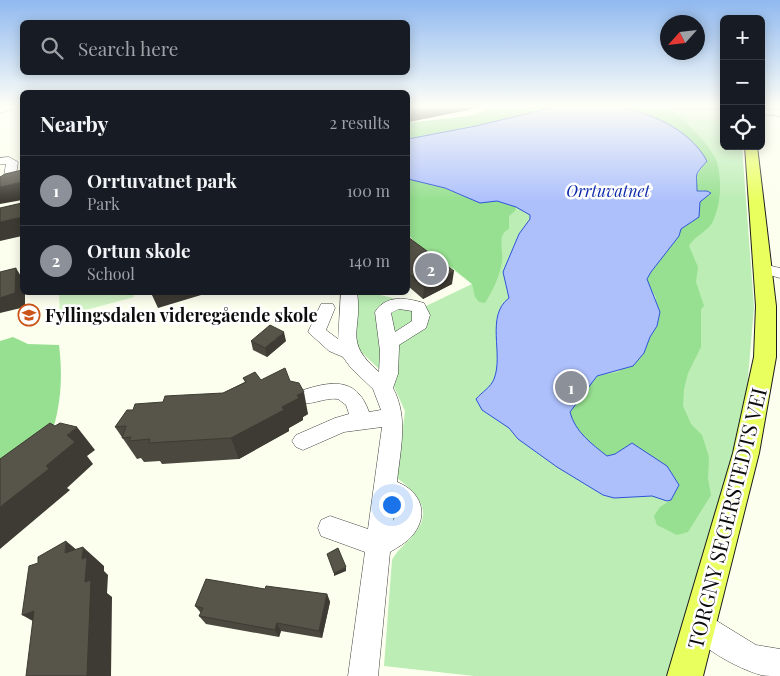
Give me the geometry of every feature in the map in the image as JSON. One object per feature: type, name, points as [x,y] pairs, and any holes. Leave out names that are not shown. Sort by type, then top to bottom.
[{"type":"main road","name":"TORGNY SEGERSTEDTS VEI","points":[[685,676],[746,453],[761,379],[767,333],[772,271],[752,150]]},
{"type":"street","points":[[5,157],[12,162],[4,188],[20,184]]},
{"type":"street","points":[[349,295],[347,338],[351,353]]},
{"type":"street","points":[[327,308],[317,332],[334,346],[351,353],[384,387],[390,397],[393,417],[385,490],[396,491],[406,498],[411,511],[408,522],[401,531],[379,544],[330,528]]},
{"type":"street","points":[[384,387],[390,368],[389,350]]},
{"type":"street","points":[[304,397],[336,389],[349,394],[357,403],[361,420]]},
{"type":"street","points":[[304,441],[342,424],[393,417]]},
{"type":"street","points":[[363,676],[379,544]]},
{"type":"street","points":[[699,624],[749,658],[780,664]]},
{"type":"green space","points":[[410,138],[720,138],[720,150],[742,150],[754,307],[745,413],[667,676],[474,676],[384,666],[392,560],[420,525],[423,509],[416,495],[397,478],[405,411],[391,380],[361,352],[355,341],[353,295],[380,295],[426,306],[472,284],[410,237]]},
{"type":"green space","points":[[687,138],[700,138],[709,148],[717,162],[720,183],[714,219],[709,227],[689,246],[698,267],[696,282],[704,306],[701,309],[701,347],[688,373],[684,389],[683,406],[691,424],[702,435],[709,457],[708,479],[711,495],[688,532],[677,535],[657,525],[654,516],[660,507],[671,500],[642,451],[632,444],[615,454],[607,456],[580,432],[570,412],[597,376],[618,372],[644,353],[650,337],[657,326],[656,297],[647,279],[679,236],[681,229],[699,217],[700,202],[704,190],[697,191],[695,178],[707,161]]},
{"type":"green space","points":[[410,179],[445,188],[480,203],[497,201],[516,207],[515,211],[509,216],[509,229],[503,235],[501,244],[502,262],[499,273],[485,303],[479,302],[475,297],[472,284],[453,268],[436,262],[410,237]]},
{"type":"green space","points":[[59,295],[134,295],[134,297],[60,317]]},
{"type":"green space","points":[[13,337],[28,344],[59,345],[60,391],[51,436],[0,464],[0,341]]},
{"type":"water","name":"Orrtuvatnet","points":[[688,138],[699,149],[707,161],[697,175],[697,191],[711,193],[700,202],[699,217],[681,229],[679,236],[647,279],[660,312],[657,326],[650,337],[644,353],[633,366],[597,376],[570,412],[580,432],[607,456],[615,454],[632,443],[667,466],[679,485],[671,500],[667,501],[652,496],[614,498],[603,495],[557,467],[518,439],[509,428],[482,410],[476,399],[489,387],[494,379],[497,369],[496,325],[502,306],[509,298],[503,272],[519,234],[530,219],[530,215],[516,207],[497,201],[480,203],[445,188],[410,179],[410,139]]},
{"type":"building","points":[[20,170],[20,182],[0,187],[0,177]]},
{"type":"building","points":[[20,203],[20,217],[0,222],[0,208]]},
{"type":"building","points":[[410,238],[454,271],[424,286],[410,275]]},
{"type":"building","points":[[16,268],[15,293],[0,298],[0,272]]},
{"type":"building","points":[[270,325],[284,332],[265,348],[251,341]]},
{"type":"building","points":[[285,368],[290,381],[299,383],[304,392],[297,395],[299,398],[282,407],[284,410],[231,438],[149,443],[150,439],[129,441],[131,437],[122,438],[126,426],[115,427],[127,410],[133,410],[135,404],[163,402],[165,396],[223,393],[246,382],[243,378],[255,372],[261,380]]},
{"type":"building","points":[[50,423],[55,426],[60,423],[77,427],[67,435],[75,442],[46,466],[49,469],[0,507],[0,459]]},
{"type":"building","points":[[66,541],[65,553],[83,547],[82,559],[87,557],[85,582],[91,580],[87,676],[26,676],[34,611],[22,615],[29,566],[38,563],[38,557]]},
{"type":"building","points":[[338,548],[346,567],[334,573],[327,554]]},
{"type":"building","points":[[206,579],[265,589],[266,586],[327,594],[319,631],[277,623],[275,630],[199,616],[203,608],[195,606]]},
{"type":"place","name":"Ortun skole","points":[[431,269]]},
{"type":"place","name":"Fyllingsdalen videregående skole","points":[[29,315]]},
{"type":"place","name":"Orrtuvatnet park","points":[[571,387]]}]
